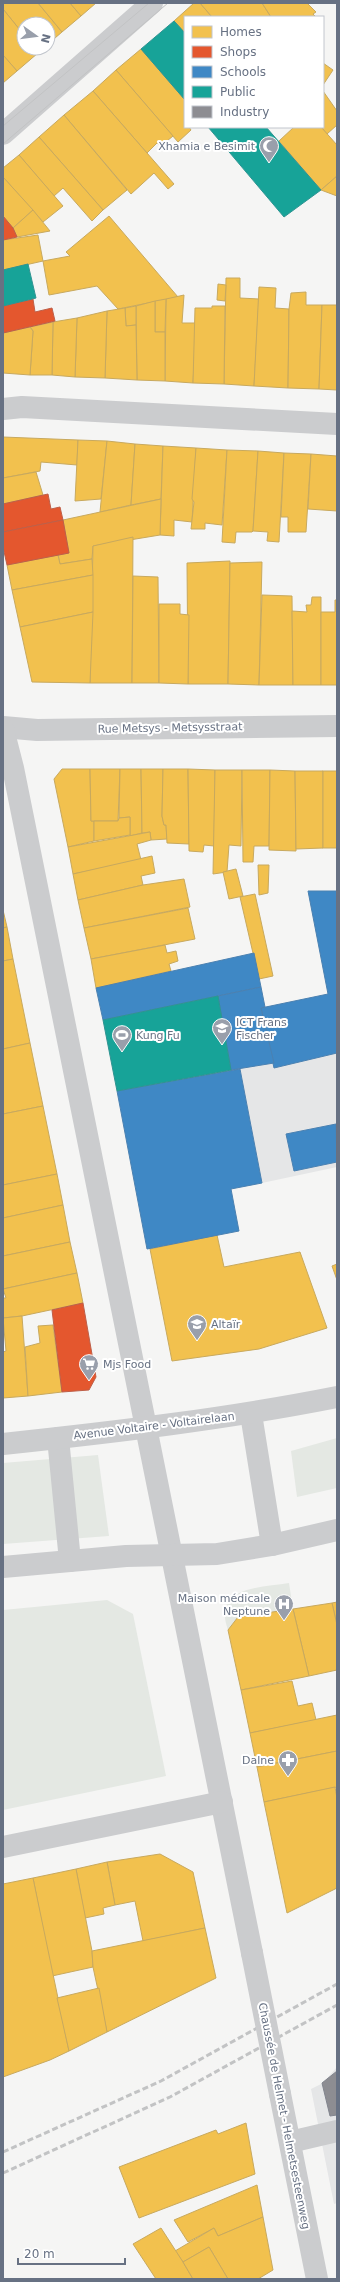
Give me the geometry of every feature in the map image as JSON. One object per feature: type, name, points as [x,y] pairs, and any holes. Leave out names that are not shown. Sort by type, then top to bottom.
[{"type":"street","points":[[3,134],[152,3]]},
{"type":"street","points":[[3,409],[22,407],[337,424]]},
{"type":"street","name":"Rue Metsys - Metsysstraat","points":[[3,728],[37,730],[337,726]]},
{"type":"street","name":"Chaussée de Helmet - Helmetsesteenweg","points":[[3,728],[15,775],[317,2279]]},
{"type":"street","name":"Avenue Voltaire - Voltairelaan","points":[[3,1444],[146,1428],[251,1414],[337,1397]]},
{"type":"street","name":"Avenue Voltaire - Voltairelaan","points":[[251,1414],[272,1545]]},
{"type":"street","name":"Avenue Voltaire - Voltairelaan","points":[[58,1438],[70,1561]]},
{"type":"street","points":[[3,1567],[70,1561],[217,1554],[272,1545],[337,1530]]},
{"type":"street","points":[[3,1847],[222,1802]]},
{"type":"street","points":[[290,2142],[337,2131]]},
{"type":"shaded area","name":"ICT Frans Fischer","points":[[308,891],[337,891],[337,1167],[262,1183],[240,1069],[117,1091],[103,1020],[261,987],[265,1007],[328,994]]},
{"type":"shaded area","points":[[337,1438],[337,1488],[297,1497],[291,1451]]},
{"type":"shaded area","points":[[98,1455],[109,1536],[3,1544],[3,1463]]},
{"type":"shaded area","points":[[289,1583],[293,1609],[228,1630],[225,1616],[227,1605],[233,1597],[253,1588]]},
{"type":"shaded area","points":[[107,1600],[133,1614],[166,1776],[3,1810],[3,1610]]},
{"type":"shaded area","points":[[337,2067],[337,2203],[334,2204],[311,2089],[323,2083]]},
{"type":"building: Homes","points":[[3,3],[38,3],[49,16],[16,16],[16,25],[3,9]]},
{"type":"building: Homes","points":[[38,3],[70,3],[81,16],[62,32],[56,25],[56,16],[49,16]]},
{"type":"building: Homes","points":[[70,3],[96,3],[81,16]]},
{"type":"building: Homes","points":[[194,3],[200,3],[211,16],[184,16],[184,32],[174,21]]},
{"type":"building: Homes","points":[[200,3],[262,3],[270,16],[211,16]]},
{"type":"building: Homes","points":[[262,3],[307,3],[316,12],[313,14],[315,16],[270,16]]},
{"type":"building: Homes","points":[[3,9],[16,25],[16,56],[34,56],[17,71],[3,55]]},
{"type":"building: Homes","points":[[56,25],[62,32],[56,37]]},
{"type":"building: Homes","points":[[141,49],[184,99],[184,128],[190,128],[191,130],[178,142],[116,70]]},
{"type":"building: Homes","points":[[3,55],[17,71],[3,83]]},
{"type":"building: Homes","points":[[324,64],[333,70],[324,84]]},
{"type":"building: Homes","points":[[116,70],[173,136],[161,146],[157,143],[147,153],[93,91]]},
{"type":"building: Homes","points":[[93,91],[174,184],[168,189],[154,173],[131,194],[64,115]]},
{"type":"building: Homes","points":[[324,92],[337,111],[337,125],[327,134],[322,128],[324,128]]},
{"type":"building: Homes","points":[[64,115],[127,190],[103,210],[39,137]]},
{"type":"building: Homes","points":[[293,128],[322,128],[337,145],[337,176],[321,190],[279,141]]},
{"type":"building: Homes","points":[[39,137],[103,210],[92,221],[63,188],[54,196],[19,155]]},
{"type":"building: Homes","points":[[19,155],[63,206],[43,222],[3,177],[3,168]]},
{"type":"building: Homes","points":[[337,176],[337,196],[321,190]]},
{"type":"building: Homes","points":[[3,177],[33,210],[13,228],[3,216]]},
{"type":"building: Homes","points":[[33,210],[50,231],[17,237],[13,228]]},
{"type":"building: Homes","points":[[109,216],[178,297],[118,309],[97,286],[49,295],[43,261],[70,256],[66,252]]},
{"type":"building: Homes","points":[[38,235],[43,261],[3,270],[3,240]]},
{"type":"building: Homes","points":[[226,278],[240,278],[240,298],[259,299],[254,386],[224,384]]},
{"type":"building: Homes","points":[[218,284],[226,285],[225,301],[217,300]]},
{"type":"building: Homes","points":[[259,287],[276,288],[275,308],[289,309],[288,388],[254,386]]},
{"type":"building: Homes","points":[[306,292],[306,305],[322,305],[319,389],[288,388],[289,309],[291,293]]},
{"type":"building: Homes","points":[[184,295],[182,323],[196,323],[193,383],[165,381],[166,299]]},
{"type":"building: Homes","points":[[166,299],[165,332],[155,332],[155,301]]},
{"type":"building: Homes","points":[[155,301],[155,332],[165,332],[165,381],[137,380],[136,306]]},
{"type":"building: Homes","points":[[322,305],[337,305],[337,390],[319,389]]},
{"type":"building: Homes","points":[[136,306],[136,325],[126,326],[125,308]]},
{"type":"building: Homes","points":[[212,306],[225,306],[224,384],[193,383],[195,308],[212,308]]},
{"type":"building: Homes","points":[[125,308],[126,326],[136,325],[137,380],[105,378],[107,311]]},
{"type":"building: Homes","points":[[107,311],[105,378],[75,377],[77,318]]},
{"type":"building: Homes","points":[[77,318],[75,377],[52,375],[53,322]]},
{"type":"building: Homes","points":[[53,322],[52,375],[30,375],[33,331],[30,327]]},
{"type":"building: Homes","points":[[30,327],[33,331],[30,375],[3,373],[3,333]]},
{"type":"building: Homes","points":[[3,437],[78,440],[77,465],[41,462],[40,471],[3,478]]},
{"type":"building: Homes","points":[[78,440],[107,441],[101,499],[75,501]]},
{"type":"building: Homes","points":[[107,441],[135,444],[131,505],[100,512]]},
{"type":"building: Homes","points":[[135,444],[163,446],[161,499],[131,505]]},
{"type":"building: Homes","points":[[163,446],[196,448],[192,522],[174,520],[174,536],[160,535]]},
{"type":"building: Homes","points":[[196,448],[227,450],[222,525],[205,523],[205,529],[191,529],[194,502],[192,499]]},
{"type":"building: Homes","points":[[227,450],[258,451],[253,531],[236,532],[235,543],[222,542]]},
{"type":"building: Homes","points":[[258,451],[284,453],[279,542],[267,541],[268,532],[253,531]]},
{"type":"building: Homes","points":[[284,453],[311,454],[306,532],[288,532],[288,517],[281,517]]},
{"type":"building: Homes","points":[[311,454],[337,456],[337,511],[308,509]]},
{"type":"building: Homes","points":[[36,472],[43,495],[3,504],[3,478]]},
{"type":"building: Homes","points":[[161,499],[160,535],[93,546],[92,559],[60,564],[58,555],[69,553],[63,520]]},
{"type":"building: Homes","points":[[133,537],[132,683],[90,683],[93,546]]},
{"type":"building: Homes","points":[[58,555],[60,564],[92,559],[93,575],[12,590],[7,565]]},
{"type":"building: Homes","points":[[230,561],[228,684],[188,684],[187,563]]},
{"type":"building: Homes","points":[[262,562],[259,685],[228,684],[230,563]]},
{"type":"building: Homes","points":[[93,575],[93,612],[20,627],[12,590]]},
{"type":"building: Homes","points":[[133,576],[158,577],[159,683],[132,683]]},
{"type":"building: Homes","points":[[262,595],[292,596],[293,685],[259,685]]},
{"type":"building: Homes","points":[[312,597],[321,597],[321,685],[293,685],[292,611],[307,612],[306,605],[311,605]]},
{"type":"building: Homes","points":[[335,600],[337,600],[337,685],[321,685],[321,612],[335,612]]},
{"type":"building: Homes","points":[[159,604],[180,604],[180,614],[189,615],[188,684],[159,683]]},
{"type":"building: Homes","points":[[93,612],[90,683],[32,682],[20,627]]},
{"type":"building: Homes","points":[[62,769],[90,769],[91,821],[94,821],[94,841],[68,847],[54,779]]},
{"type":"building: Homes","points":[[90,769],[120,769],[118,821],[91,821]]},
{"type":"building: Homes","points":[[120,769],[141,769],[142,833],[130,836],[130,817],[119,818]]},
{"type":"building: Homes","points":[[141,769],[163,769],[162,816],[164,825],[166,825],[167,839],[151,840],[150,832],[142,833]]},
{"type":"building: Homes","points":[[163,769],[188,769],[189,844],[167,843],[166,825],[164,825],[162,816]]},
{"type":"building: Homes","points":[[188,769],[215,770],[214,846],[204,845],[203,852],[189,851]]},
{"type":"building: Homes","points":[[215,770],[242,770],[241,846],[229,845],[227,872],[213,874]]},
{"type":"building: Homes","points":[[242,770],[270,770],[269,846],[254,846],[253,862],[243,862]]},
{"type":"building: Homes","points":[[270,770],[295,771],[296,851],[269,850]]},
{"type":"building: Homes","points":[[295,771],[323,771],[323,848],[296,849]]},
{"type":"building: Homes","points":[[323,771],[337,771],[337,848],[323,848]]},
{"type":"building: Homes","points":[[130,817],[130,835],[94,841],[94,821],[118,821],[119,818]]},
{"type":"building: Homes","points":[[150,832],[151,840],[137,844],[141,860],[73,874],[68,847]]},
{"type":"building: Homes","points":[[152,856],[155,873],[141,876],[143,885],[78,900],[73,874]]},
{"type":"building: Homes","points":[[258,865],[269,865],[268,893],[259,895]]},
{"type":"building: Homes","points":[[236,869],[243,896],[229,899],[223,872]]},
{"type":"building: Homes","points":[[184,879],[190,907],[84,928],[78,900],[143,885]]},
{"type":"building: Homes","points":[[255,894],[273,976],[259,979],[240,897]]},
{"type":"building: Homes","points":[[188,908],[195,939],[91,959],[84,928]]},
{"type":"building: Homes","points":[[3,910],[7,927],[3,928]]},
{"type":"building: Homes","points":[[7,927],[13,959],[3,961],[3,928]]},
{"type":"building: Homes","points":[[165,945],[167,953],[176,951],[178,961],[169,964],[171,971],[96,988],[91,959]]},
{"type":"building: Homes","points":[[13,959],[30,1043],[3,1049],[3,961]]},
{"type":"building: Homes","points":[[30,1043],[43,1106],[3,1114],[3,1049]]},
{"type":"building: Homes","points":[[43,1106],[57,1174],[3,1185],[3,1114]]},
{"type":"building: Homes","points":[[57,1174],[63,1205],[3,1218],[3,1185]]},
{"type":"building: Homes","points":[[63,1205],[70,1242],[3,1256],[3,1218]]},
{"type":"building: Homes","points":[[217,1235],[224,1267],[300,1252],[327,1328],[259,1349],[172,1361],[150,1249]]},
{"type":"building: Homes","points":[[70,1242],[77,1273],[3,1289],[3,1256]]},
{"type":"building: Homes","points":[[337,1264],[337,1280],[332,1266]]},
{"type":"building: Homes","points":[[77,1273],[83,1303],[22,1316],[3,1318],[3,1298],[6,1298],[3,1289]]},
{"type":"building: Homes","points":[[22,1316],[28,1396],[3,1398],[3,1352],[6,1351],[3,1318]]},
{"type":"building: Homes","points":[[53,1325],[62,1392],[28,1396],[25,1347],[40,1343],[38,1326]]},
{"type":"building: Homes","points":[[337,1602],[337,1625],[332,1603]]},
{"type":"building: Homes","points":[[332,1603],[337,1625],[337,1670],[309,1676],[293,1609]]},
{"type":"building: Homes","points":[[293,1609],[309,1676],[241,1690],[228,1630],[238,1617]]},
{"type":"building: Homes","points":[[292,1681],[298,1706],[312,1703],[316,1720],[250,1733],[241,1690]]},
{"type":"building: Homes","points":[[337,1715],[337,1751],[257,1767],[250,1733]]},
{"type":"building: Homes","points":[[337,1751],[337,1787],[264,1802],[257,1767]]},
{"type":"building: Homes","points":[[335,1787],[337,1798],[337,1888],[287,1913],[264,1802]]},
{"type":"building: Homes","points":[[160,1854],[193,1872],[205,1928],[143,1941],[135,1901],[115,1905],[107,1862]]},
{"type":"building: Homes","points":[[107,1862],[115,1905],[103,1908],[104,1914],[85,1918],[76,1869]]},
{"type":"building: Homes","points":[[76,1869],[92,1951],[93,1967],[52,1976],[33,1878]]},
{"type":"building: Homes","points":[[33,1878],[69,2051],[50,2060],[3,2077],[3,1884]]},
{"type":"building: Homes","points":[[205,1928],[216,1978],[107,2032],[93,1967],[92,1951]]},
{"type":"building: Homes","points":[[99,1988],[107,2032],[69,2051],[57,1998]]},
{"type":"building: Homes","points":[[246,2123],[255,2174],[139,2218],[119,2167],[216,2130],[218,2134]]},
{"type":"building: Homes","points":[[257,2185],[263,2217],[218,2236],[214,2228],[188,2242],[174,2220]]},
{"type":"building: Homes","points":[[263,2217],[273,2270],[258,2279],[228,2279],[209,2247],[183,2262],[175,2251],[214,2228],[218,2236]]},
{"type":"building: Homes","points":[[161,2228],[193,2279],[156,2279],[133,2244]]},
{"type":"building: Homes","points":[[209,2247],[228,2279],[193,2279],[183,2262]]},
{"type":"building: Shops","points":[[3,216],[13,228],[17,237],[3,240]]},
{"type":"building: Shops","points":[[33,299],[35,312],[52,308],[55,321],[3,333],[3,306]]},
{"type":"building: Shops","points":[[48,494],[51,509],[60,507],[63,520],[3,532],[3,504]]},
{"type":"building: Shops","points":[[63,520],[69,553],[7,565],[3,547],[3,532]]},
{"type":"building: Shops","points":[[83,1303],[96,1377],[89,1390],[62,1392],[52,1310]]},
{"type":"building: Schools","points":[[308,891],[337,891],[337,1053],[274,1068],[261,1008],[328,994]]},
{"type":"building: Schools","points":[[254,953],[261,987],[103,1020],[96,988]]},
{"type":"building: Schools","points":[[261,987],[265,1007],[261,1008],[274,1063],[231,1070],[218,996]]},
{"type":"building: Schools","points":[[240,1069],[262,1183],[231,1189],[239,1231],[147,1249],[117,1091]]},
{"type":"building: Schools","points":[[336,1124],[337,1162],[294,1171],[286,1134]]},
{"type":"building: Public","points":[[174,21],[184,32],[184,99],[141,49]]},
{"type":"building: Public","points":[[209,128],[267,128],[321,190],[284,217]]},
{"type":"building: Public","points":[[28,264],[36,298],[3,306],[3,270]]},
{"type":"building: Public","points":[[218,996],[231,1070],[117,1091],[103,1020]]},
{"type":"building: Industry","points":[[337,2071],[337,2115],[330,2116],[322,2083]]},
{"type":"tram line","points":[[3,126],[149,3]]},
{"type":"tram line","points":[[3,144],[168,3]]},
{"type":"railway","points":[[3,2152],[161,2081],[337,1984]]},
{"type":"railway","points":[[3,2173],[170,2097],[337,2005]]},
{"type":"place","name":"Xhamia e Besimit","points":[[269,163]]},
{"type":"place","name":"ICT Frans Fischer","points":[[222,1045]]},
{"type":"place","name":"Kung Fu","points":[[122,1052]]},
{"type":"place","name":"Altaïr","points":[[197,1341]]},
{"type":"place","name":"Mjs Food","points":[[89,1381]]},
{"type":"place","name":"Maison médicale Neptune","points":[[284,1621]]},
{"type":"place","name":"Dalne","points":[[288,1777]]}]
